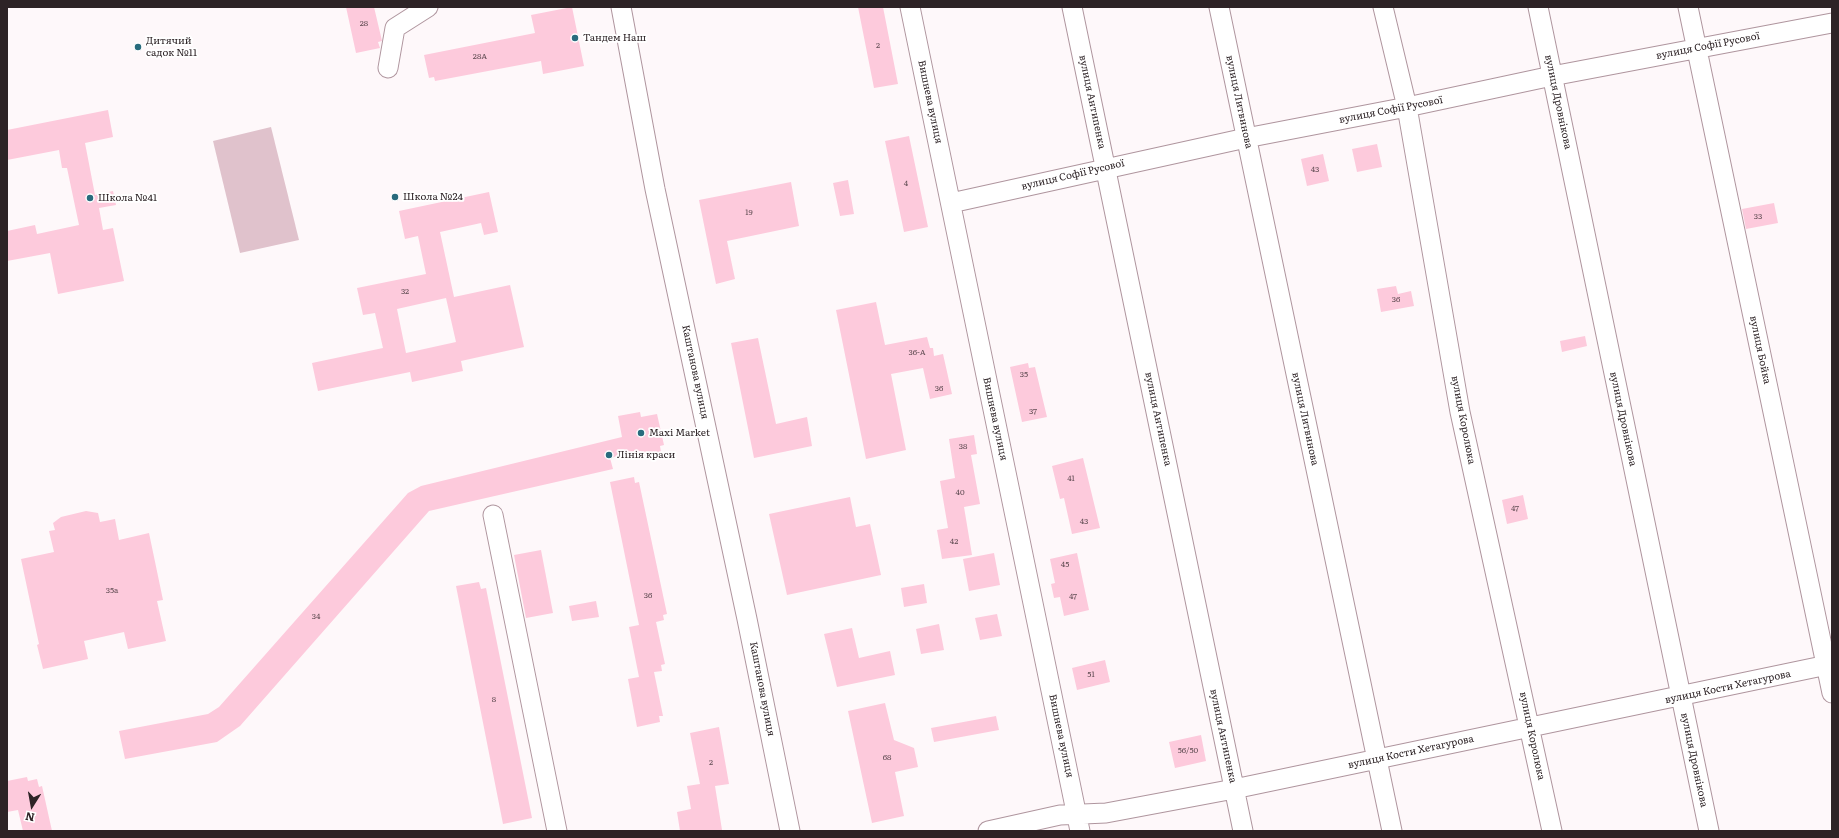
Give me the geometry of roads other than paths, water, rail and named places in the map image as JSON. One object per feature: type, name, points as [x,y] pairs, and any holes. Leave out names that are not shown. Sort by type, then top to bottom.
[{"type":"street","points":[[388,68],[395,28],[428,7]]},
{"type":"street","name":"Каштанова вулиця","points":[[621,7],[655,189],[747,619],[790,831]]},
{"type":"street","name":"Вишнева вулиця","points":[[910,7],[1078,822]]},
{"type":"street","name":"вулиця Антипенка","points":[[1072,7],[1243,831]]},
{"type":"street","name":"вулиця Литвинова","points":[[1219,7],[1392,831]]},
{"type":"street","name":"вулиця Королюка","points":[[1383,7],[1407,107],[1460,412],[1552,831]]},
{"type":"street","name":"вулиця Дровнікова","points":[[1538,7],[1709,831]]},
{"type":"street","name":"вулиця Бойка","points":[[1688,7],[1829,665],[1832,693]]},
{"type":"street","name":"вулиця Софії Русової","points":[[951,203],[1246,138],[1407,107],[1552,76],[1832,23]]},
{"type":"street","points":[[493,515],[557,831]]},
{"type":"street","name":"вулиця Кости Хетагурова","points":[[988,831],[1078,822],[1106,813],[1234,789],[1829,665]]},
{"type":"place","name":"Тандем Наш","points":[[575,38]]},
{"type":"place","name":"Дитячий садок №11","points":[[138,47]]},
{"type":"place","name":"Школа №24","points":[[395,197]]},
{"type":"place","name":"Школа №41","points":[[90,198]]},
{"type":"place","name":"Maxi Market","points":[[641,433]]},
{"type":"place","name":"Лінія краси","points":[[609,455]]}]
